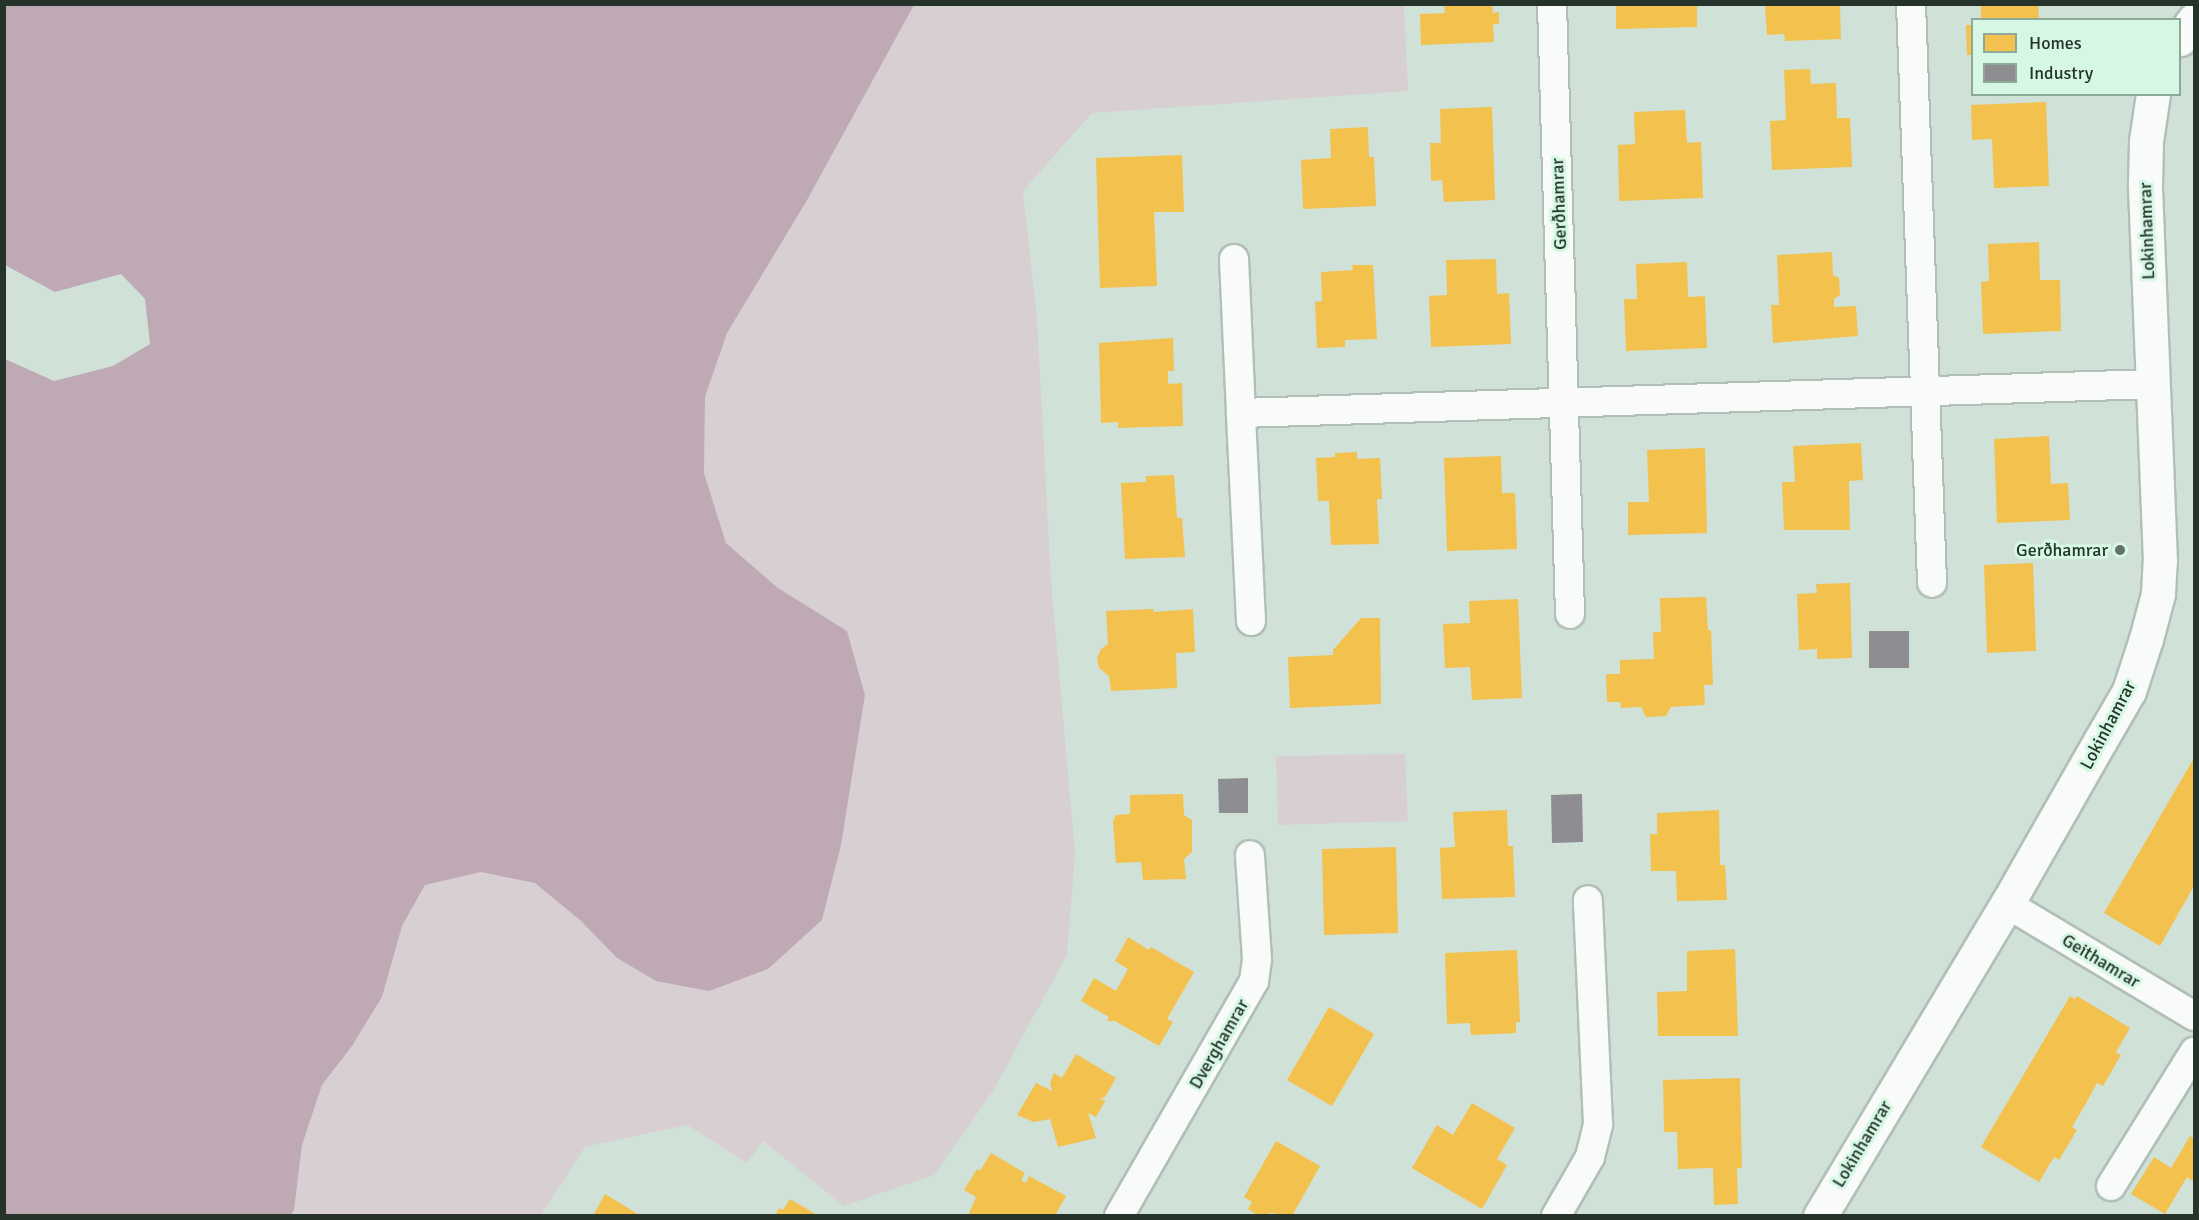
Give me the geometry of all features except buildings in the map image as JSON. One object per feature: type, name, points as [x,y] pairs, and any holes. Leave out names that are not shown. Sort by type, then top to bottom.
[{"type":"street","name":"Gerðhamrar","points":[[1552,4],[1570,614]]},
{"type":"street","points":[[1911,4],[1932,583]]},
{"type":"street","points":[[2181,38],[2194,20]]},
{"type":"street","name":"Lokinhamrar","points":[[1820,1215],[2007,904],[2129,691],[2146,639],[2158,594],[2160,561],[2145,183],[2146,141],[2153,96]]},
{"type":"street","points":[[1234,259],[1251,621]]},
{"type":"street","points":[[1241,413],[2153,384]]},
{"type":"street","name":"Dverghamrar","points":[[1119,1215],[1254,981],[1257,959],[1250,855]]},
{"type":"street","points":[[1556,1215],[1590,1157],[1598,1124],[1588,900]]},
{"type":"street","name":"Geithamrar","points":[[2007,904],[2194,1016]]},
{"type":"street","points":[[2111,1186],[2194,1052]]},
{"type":"shaded area","points":[[5,4],[914,5],[806,202],[727,333],[705,397],[704,473],[726,543],[778,588],[847,631],[865,695],[841,845],[822,920],[768,969],[709,991],[656,981],[617,958],[581,921],[535,883],[481,872],[425,885],[402,926],[382,997],[352,1046],[322,1085],[302,1145],[294,1210],[291,1215],[5,1215],[5,359],[54,381],[113,366],[150,344],[145,299],[121,274],[55,292],[5,265]]},
{"type":"shaded area","points":[[914,5],[1404,5],[1408,91],[1092,113],[1023,191],[1037,318],[1051,581],[1075,853],[1067,955],[993,1091],[934,1175],[844,1206],[763,1141],[747,1163],[687,1125],[585,1147],[541,1215],[291,1216],[294,1210],[302,1145],[322,1085],[352,1046],[382,997],[402,926],[425,885],[481,872],[536,883],[581,921],[617,958],[656,981],[822,920],[841,845],[865,695],[847,631],[778,588],[726,543],[704,473],[705,397],[727,333],[806,202]]},
{"type":"shaded area","points":[[1405,754],[1408,821],[1278,825],[1276,756]]},
{"type":"place","name":"Gerðhamrar","points":[[2120,550]]}]
